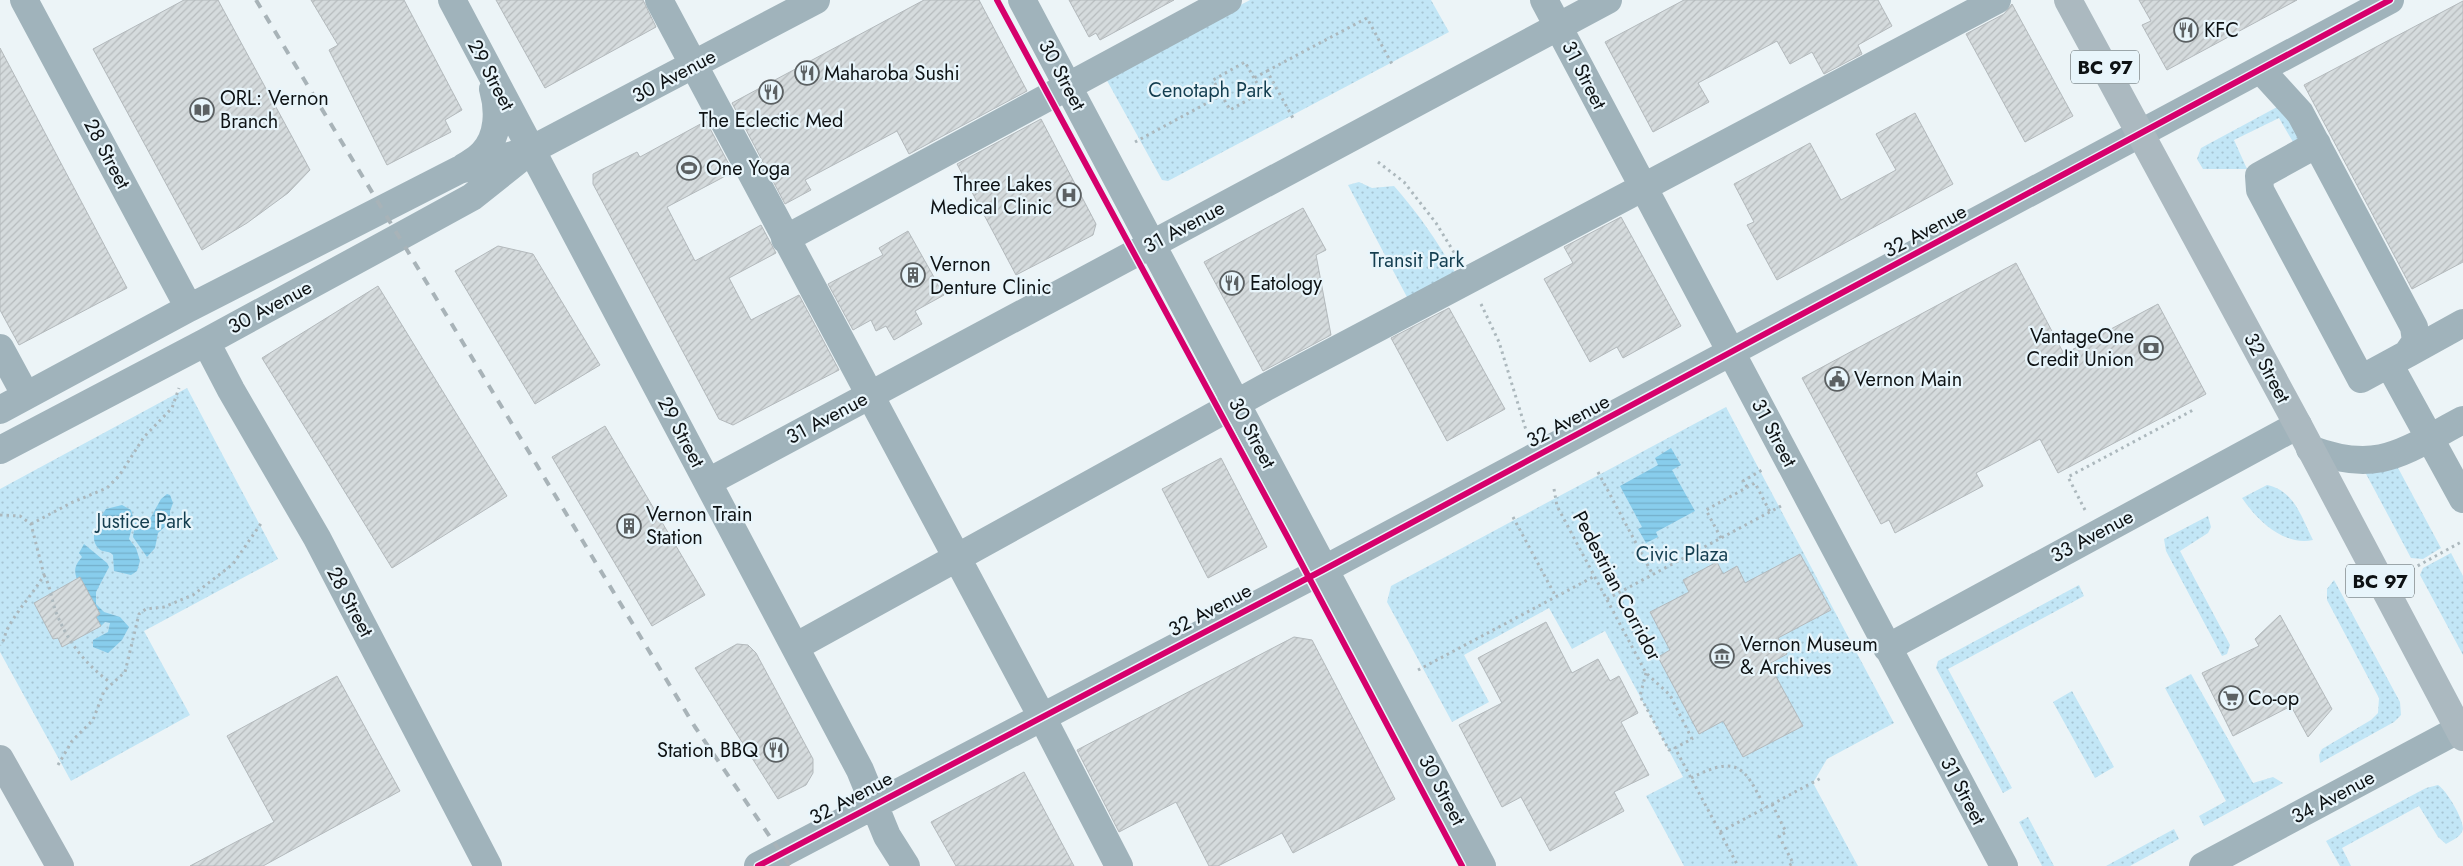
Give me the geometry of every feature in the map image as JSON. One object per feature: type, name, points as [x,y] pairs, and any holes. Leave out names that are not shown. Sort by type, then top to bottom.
[{"type":"highway","name":"32 Street","points":[[2068,0],[2462,731]]},
{"type":"main road","points":[[2,769],[60,866]]},
{"type":"street","name":"28 Street","points":[[24,0],[189,308]]},
{"type":"street","name":"29 Street","points":[[452,0],[860,770],[888,836],[906,866]]},
{"type":"street","points":[[659,0],[785,239],[1042,716],[1119,866]]},
{"type":"street","name":"30 Avenue","points":[[0,450],[206,342],[472,197],[531,150],[816,0]]},
{"type":"street","name":"30 Street","points":[[1022,0],[1482,866]]},
{"type":"street","points":[[785,239],[1228,0]]},
{"type":"street","name":"31 Street","points":[[1544,0],[1886,648],[2004,866]]},
{"type":"street","name":"31 Avenue","points":[[708,482],[1608,0]]},
{"type":"street","points":[[795,648],[1236,404],[1997,0]]},
{"type":"street","name":"32 Avenue","points":[[758,866],[1325,569],[2390,0]]},
{"type":"street","points":[[459,170],[484,153],[496,128],[497,102],[487,68]]},
{"type":"street","points":[[2261,70],[2300,113],[2414,327],[2416,341],[2398,359]]},
{"type":"street","points":[[2317,144],[2259,176],[2260,190],[2361,379],[2463,324]]},
{"type":"street","name":"30 Avenue","points":[[0,410],[189,308],[459,170],[531,150]]},
{"type":"street","name":"28 Street","points":[[206,342],[231,390],[317,538],[488,866]]},
{"type":"street","points":[[0,348],[26,396]]},
{"type":"street","points":[[2398,359],[2429,438],[2463,499]]},
{"type":"street","points":[[2310,449],[2334,459],[2372,461],[2394,456],[2463,420]]},
{"type":"street","name":"33 Avenue","points":[[1886,648],[2298,425]]},
{"type":"street","name":"34 Avenue","points":[[2203,866],[2462,731]]},
{"type":"path","points":[[1254,78],[1367,18],[1392,66]]},
{"type":"path","points":[[1245,62],[1254,78],[1262,92],[1230,110],[1213,80],[1245,62]]},
{"type":"path","points":[[1267,71],[1294,120]]},
{"type":"path","points":[[1134,142],[1222,95]]},
{"type":"path","points":[[31,524],[73,502],[107,488],[119,476],[144,437],[172,408],[179,388]]},
{"type":"path","points":[[2085,511],[2068,477],[2195,409]]},
{"type":"path","points":[[1747,487],[1743,481],[1762,470]]},
{"type":"path","points":[[1598,472],[1653,575]]},
{"type":"path","points":[[1722,538],[1706,510],[1754,483],[1770,512]]},
{"type":"path","points":[[1607,599],[1782,506]]},
{"type":"path","points":[[0,515],[20,516],[31,524],[44,575],[50,586],[50,594],[57,614],[71,642],[89,666],[111,683]]},
{"type":"path","points":[[1513,517],[1556,597]]},
{"type":"path","points":[[58,766],[72,741],[93,720],[104,690],[125,672],[139,614],[146,609],[164,607],[193,596],[233,564],[262,522]]},
{"type":"path","points":[[2412,569],[2463,541]]},
{"type":"path","points":[[0,644],[5,641],[7,629],[21,606],[44,575]]},
{"type":"path","points":[[1418,670],[1595,576]]},
{"type":"path","points":[[1646,673],[1640,696],[1669,750],[1675,748],[1738,866]]},
{"type":"path","points":[[1691,778],[1722,765],[1736,767],[1750,777],[1765,808]]},
{"type":"path","points":[[1720,832],[1823,777]]},
{"type":"path","points":[[1772,804],[1786,832],[1779,836],[1793,863],[1788,866]]},
{"type":"green space","name":"Cenotaph Park","points":[[1250,0],[1431,0],[1449,32],[1168,181],[1162,180],[1105,77]]},
{"type":"green space","points":[[2279,106],[2305,135],[2293,142],[2279,118],[2234,140],[2247,169],[2203,169],[2197,159],[2201,148]]},
{"type":"green space","name":"Transit Park","points":[[1359,182],[1372,188],[1394,186],[1427,228],[1456,274],[1408,299],[1348,185]]},
{"type":"green space","name":"Justice Park","points":[[187,388],[278,559],[144,631],[190,715],[71,781],[0,652],[0,489]]},
{"type":"green space","name":"Civic Plaza","points":[[1726,407],[1894,723],[1827,759],[1813,783],[1858,866],[1684,866],[1646,796],[1683,777],[1605,631],[1572,649],[1549,608],[1464,655],[1489,702],[1452,722],[1387,602],[1391,586]]},
{"type":"green space","points":[[2397,466],[2441,548],[2423,559],[2411,558],[2365,472]]},
{"type":"green space","points":[[2267,485],[2277,488],[2291,499],[2301,514],[2313,540],[2302,541],[2281,535],[2272,530],[2255,515],[2242,498]]},
{"type":"green space","points":[[2208,516],[2211,527],[2208,533],[2180,551],[2230,645],[2227,654],[2222,656],[2166,551],[2164,539]]},
{"type":"green space","points":[[2451,553],[2463,576],[2463,655],[2420,575],[2423,568]]},
{"type":"green space","points":[[2334,580],[2400,702],[2401,715],[2394,722],[2320,763],[2319,755],[2322,749],[2371,720],[2378,713],[2379,698],[2327,600],[2327,589]]},
{"type":"green space","points":[[2079,585],[2084,596],[1948,669],[2012,788],[2003,793],[1936,668],[1938,661]]},
{"type":"green space","points":[[2191,674],[2253,783],[2273,777],[2283,783],[2204,826],[2199,816],[2226,801],[2165,688]]},
{"type":"green space","points":[[2072,691],[2114,767],[2095,778],[2053,702]]},
{"type":"green space","points":[[2438,785],[2450,799],[2460,818],[2463,829],[2459,836],[2446,844],[2438,837],[2419,806],[2342,848],[2351,866],[2340,866],[2326,841],[2426,788]]},
{"type":"green space","points":[[2028,817],[2054,866],[2042,866],[2019,822]]},
{"type":"green space","points":[[2174,829],[2179,839],[2130,866],[2106,866]]},
{"type":"water","points":[[1671,448],[1681,465],[1672,470],[1695,511],[1656,532],[1658,537],[1646,543],[1638,529],[1642,527],[1620,486],[1658,465],[1655,458]]},
{"type":"water","points":[[167,494],[170,495],[173,503],[170,511],[170,522],[158,533],[155,548],[147,557],[133,537],[135,523],[150,519],[161,499]]},
{"type":"water","points":[[122,505],[131,510],[134,520],[129,539],[136,548],[140,561],[137,571],[131,575],[114,571],[113,555],[99,549],[94,540],[95,529],[106,509]]},
{"type":"water","points":[[84,544],[107,563],[109,567],[96,592],[96,604],[104,612],[120,617],[129,627],[122,640],[108,653],[93,647],[93,640],[108,632],[110,623],[105,622],[101,626],[96,617],[100,614],[80,578],[77,579],[75,572],[78,562],[82,557],[79,553]]},
{"type":"building","name":"ORL: Vernon Branch","points":[[184,0],[218,0],[310,170],[288,193],[247,223],[202,250],[93,49]]},
{"type":"building","points":[[311,0],[404,0],[462,110],[445,120],[451,132],[387,165],[329,50],[338,45]]},
{"type":"building","points":[[496,0],[643,0],[656,27],[545,88]]},
{"type":"building","points":[[924,0],[979,0],[1027,91],[909,154],[897,131],[805,180],[811,190],[785,204],[732,103]]},
{"type":"building","points":[[1069,0],[1174,0],[1100,40],[1096,33],[1089,37]]},
{"type":"building","points":[[1684,0],[1878,0],[1892,26],[1858,45],[1862,54],[1824,74],[1812,52],[1790,64],[1777,41],[1698,83],[1709,102],[1653,132],[1605,42]]},
{"type":"building","name":"KFC","points":[[2139,0],[2297,0],[2167,70],[2142,25],[2151,21]]},
{"type":"building","points":[[2463,1],[2463,262],[2412,289],[2304,85]]},
{"type":"building","points":[[2012,4],[2073,116],[2025,142],[1966,34],[2004,14]]},
{"type":"building","points":[[0,48],[127,288],[19,345],[0,310]]},
{"type":"building","points":[[1915,113],[1953,184],[1777,280],[1747,225],[1754,222],[1734,184],[1810,143],[1841,200],[1896,170],[1876,134]]},
{"type":"building","points":[[1041,119],[1096,224],[1093,235],[1016,275],[957,164]]},
{"type":"building","points":[[706,121],[733,172],[667,207],[695,261],[761,225],[776,253],[729,278],[751,320],[799,295],[839,370],[733,425],[719,419],[593,184],[593,174],[637,152],[640,157]]},
{"type":"building","points":[[1303,208],[1326,250],[1316,255],[1331,335],[1263,371],[1204,262]]},
{"type":"building","points":[[1621,217],[1681,326],[1623,358],[1617,347],[1590,362],[1544,279],[1573,263],[1564,247]]},
{"type":"building","points":[[908,231],[944,295],[915,311],[922,324],[894,340],[886,326],[876,331],[871,320],[853,330],[828,284],[883,255],[879,248]]},
{"type":"building","points":[[498,246],[533,254],[600,365],[535,404],[455,271]]},
{"type":"building","points":[[2016,263],[2064,354],[2158,304],[2206,394],[2058,473],[2040,439],[1976,473],[1983,486],[1895,533],[1889,520],[1881,524],[1802,378]]},
{"type":"building","points":[[378,286],[507,496],[392,568],[262,358]]},
{"type":"building","points":[[1449,308],[1505,409],[1447,441],[1391,338]]},
{"type":"building","name":"Vernon Train Station","points":[[605,426],[705,595],[652,626],[552,457]]},
{"type":"building","points":[[1221,458],[1267,547],[1208,578],[1162,489]]},
{"type":"building","name":"Vernon Museum & Archives","points":[[1800,554],[1831,610],[1778,638],[1787,654],[1769,664],[1803,726],[1743,757],[1723,721],[1699,734],[1658,657],[1670,650],[1650,612],[1689,592],[1683,580],[1717,562],[1723,574],[1737,566],[1745,583]]},
{"type":"building","points":[[80,577],[100,614],[96,617],[101,626],[62,647],[58,638],[53,639],[34,603]]},
{"type":"building","points":[[2280,615],[2332,709],[2308,737],[2291,706],[2233,736],[2202,673],[2259,646],[2255,639]]},
{"type":"building","points":[[1546,622],[1572,673],[1598,659],[1610,681],[1619,676],[1638,713],[1621,722],[1649,775],[1614,792],[1624,811],[1550,851],[1521,797],[1502,807],[1459,725],[1502,703],[1478,658]]},
{"type":"building","points":[[1294,637],[1312,640],[1395,799],[1293,853],[1282,833],[1218,866],[1209,866],[1176,802],[1119,832],[1077,750]]},
{"type":"building","points":[[737,644],[748,645],[756,653],[813,759],[813,773],[806,785],[778,799],[695,668]]},
{"type":"building","points":[[337,676],[400,791],[263,866],[190,866],[274,822],[227,736]]},
{"type":"building","points":[[1024,772],[1074,866],[956,866],[931,822]]},
{"type":"railway","points":[[256,0],[695,727],[790,866]]},
{"type":"cycle path","points":[[997,0],[1288,538],[1462,866]]},
{"type":"cycle path","points":[[758,866],[1325,569],[2390,0]]},
{"type":"place","name":"KFC","points":[[2186,30]]},
{"type":"place","name":"Maharoba Sushi","points":[[807,73]]},
{"type":"place","name":"The Eclectic Med","points":[[771,92]]},
{"type":"place","name":"ORL: Vernon Branch","points":[[202,110]]},
{"type":"place","name":"One Yoga","points":[[689,168]]},
{"type":"place","name":"Three Lakes Medical Clinic","points":[[1069,195]]},
{"type":"place","name":"Vernon Denture Clinic","points":[[913,275]]},
{"type":"place","name":"Eatology","points":[[1232,283]]},
{"type":"place","name":"VantageOne Credit Union","points":[[2151,348]]},
{"type":"place","name":"Vernon Main","points":[[1837,379]]},
{"type":"place","name":"Vernon Train Station","points":[[629,526]]},
{"type":"place","name":"Vernon Museum & Archives","points":[[1722,656]]},
{"type":"place","name":"Co-op","points":[[2231,698]]},
{"type":"place","name":"Station BBQ","points":[[776,750]]}]
